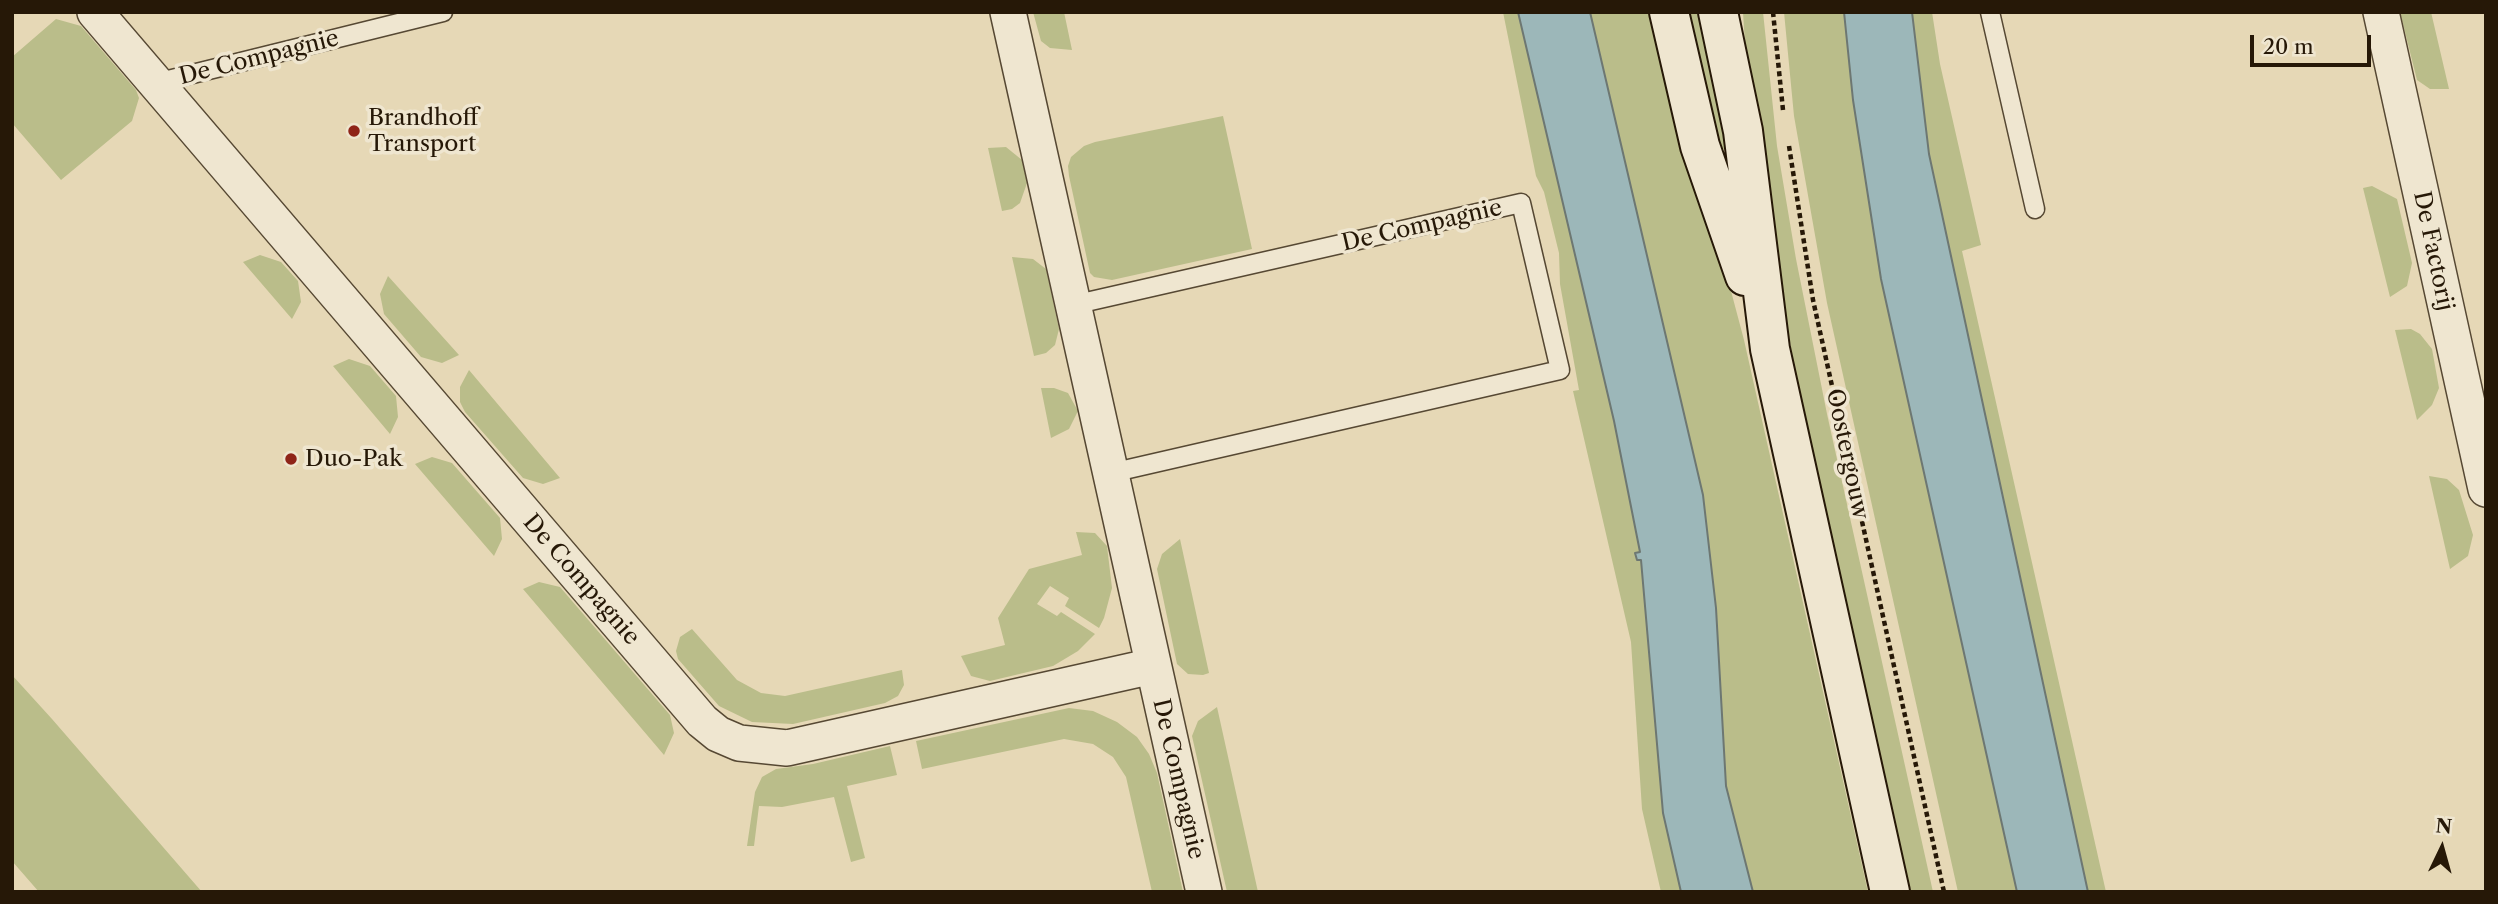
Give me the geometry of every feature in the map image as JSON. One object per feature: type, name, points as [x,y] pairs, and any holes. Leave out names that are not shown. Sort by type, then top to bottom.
[{"type":"main road","points":[[1669,12],[1700,146],[1770,349]]},
{"type":"main road","points":[[1718,12],[1743,131],[1770,349],[1890,892]]},
{"type":"street","name":"De Compagnie","points":[[96,12],[693,710],[718,734],[762,748],[787,748],[1153,666]]},
{"type":"street","name":"De Compagnie","points":[[1009,12],[1203,892]]},
{"type":"street","name":"De Factorij","points":[[2381,12],[2486,489]]},
{"type":"lane","name":"De Compagnie","points":[[156,83],[443,12]]},
{"type":"lane","points":[[1990,12],[2035,209]]},
{"type":"lane","name":"De Compagnie","points":[[1073,305],[1521,203],[1560,370],[1111,474]]},
{"type":"path","points":[[1773,12],[1784,117]]},
{"type":"path","name":"Oostergouw","points":[[1788,143],[1816,313],[1944,892]]},
{"type":"green space","points":[[1033,12],[1064,12],[1072,50],[1050,48],[1041,41]]},
{"type":"green space","points":[[1503,12],[1518,12],[1614,421],[1640,552],[1636,553],[1641,559],[1663,813],[1681,892],[1661,892],[1642,809],[1631,642],[1573,391],[1579,390],[1560,284],[1559,253],[1544,192],[1536,176]]},
{"type":"green space","points":[[1590,12],[1657,12],[1744,340],[1868,892],[1753,892],[1726,786],[1713,580],[1703,495]]},
{"type":"green space","points":[[1678,12],[1709,12],[1729,149],[1717,149]]},
{"type":"green space","points":[[1743,12],[1763,12],[1777,146],[1796,259],[1827,414],[1933,892],[1910,892],[1793,360],[1748,93]]},
{"type":"green space","points":[[1784,12],[1844,12],[1853,100],[1881,279],[2017,892],[1958,892],[1827,303],[1794,116]]},
{"type":"green space","points":[[1912,12],[1932,12],[1940,64],[1981,245],[1962,251],[2106,892],[2088,892],[2030,634],[1929,154]]},
{"type":"green space","points":[[2400,12],[2431,12],[2449,89],[2430,89],[2417,80]]},
{"type":"green space","points":[[56,19],[81,26],[136,90],[139,98],[132,121],[61,180],[12,123],[12,57]]},
{"type":"green space","points":[[1223,116],[1252,249],[1112,280],[1094,277],[1090,273],[1069,176],[1071,157],[1084,146],[1095,142]]},
{"type":"green space","points":[[1006,147],[1022,160],[1027,183],[1020,203],[1012,209],[1002,211],[988,148]]},
{"type":"green space","points":[[2372,186],[2397,199],[2412,263],[2407,286],[2390,297],[2363,188]]},
{"type":"green space","points":[[260,255],[281,262],[298,281],[301,302],[292,319],[243,262]]},
{"type":"green space","points":[[1012,257],[1033,259],[1046,269],[1059,329],[1055,345],[1046,353],[1034,356]]},
{"type":"green space","points":[[388,276],[459,355],[442,363],[421,357],[384,314],[380,294]]},
{"type":"green space","points":[[2411,329],[2420,334],[2432,349],[2439,388],[2432,405],[2417,420],[2395,330]]},
{"type":"green space","points":[[349,359],[370,366],[396,396],[398,417],[390,434],[333,366]]},
{"type":"green space","points":[[469,370],[560,478],[543,484],[523,478],[465,412],[460,402],[460,387]]},
{"type":"green space","points":[[1041,388],[1054,388],[1068,393],[1078,411],[1069,429],[1051,438]]},
{"type":"green space","points":[[432,457],[452,463],[500,518],[502,539],[494,556],[415,464]]},
{"type":"green space","points":[[2429,476],[2447,479],[2459,490],[2473,535],[2468,556],[2450,569]]},
{"type":"green space","points":[[1076,532],[1095,533],[1107,546],[1112,588],[1099,628],[1065,606],[1069,598],[1050,586],[1037,604],[1057,616],[1061,612],[1095,634],[1078,651],[1053,666],[990,681],[971,676],[961,656],[1005,645],[998,618],[1029,569],[1082,555]]},
{"type":"green space","points":[[1180,539],[1209,673],[1203,675],[1188,674],[1177,664],[1157,569],[1162,554]]},
{"type":"green space","points":[[539,582],[560,587],[670,715],[674,733],[664,755],[523,589]]},
{"type":"green space","points":[[692,629],[737,680],[761,693],[785,696],[902,670],[904,685],[898,696],[885,703],[793,724],[752,722],[719,706],[678,659],[676,651],[680,637]]},
{"type":"green space","points":[[12,675],[202,892],[39,892],[12,861]]},
{"type":"green space","points":[[1217,707],[1258,892],[1227,892],[1192,736],[1198,721]]},
{"type":"green space","points":[[1069,708],[1093,711],[1117,722],[1137,737],[1149,754],[1157,773],[1183,892],[1152,892],[1126,777],[1113,757],[1093,744],[1064,739],[922,769],[916,741]]},
{"type":"green space","points":[[890,746],[897,775],[847,786],[865,858],[851,862],[834,797],[782,807],[759,806],[754,846],[747,846],[755,792],[762,777],[776,769],[813,764]]},
{"type":"water","points":[[1518,12],[1590,12],[1703,495],[1716,608],[1726,786],[1753,892],[1681,892],[1663,813],[1641,560],[1637,560],[1635,553],[1640,552],[1614,421]]},
{"type":"water","points":[[1844,12],[1912,12],[1929,154],[2088,892],[2017,892],[1881,279],[1853,100]]},
{"type":"place","name":"Brandhoff Transport","points":[[354,131]]},
{"type":"place","name":"Duo-Pak","points":[[291,459]]}]
